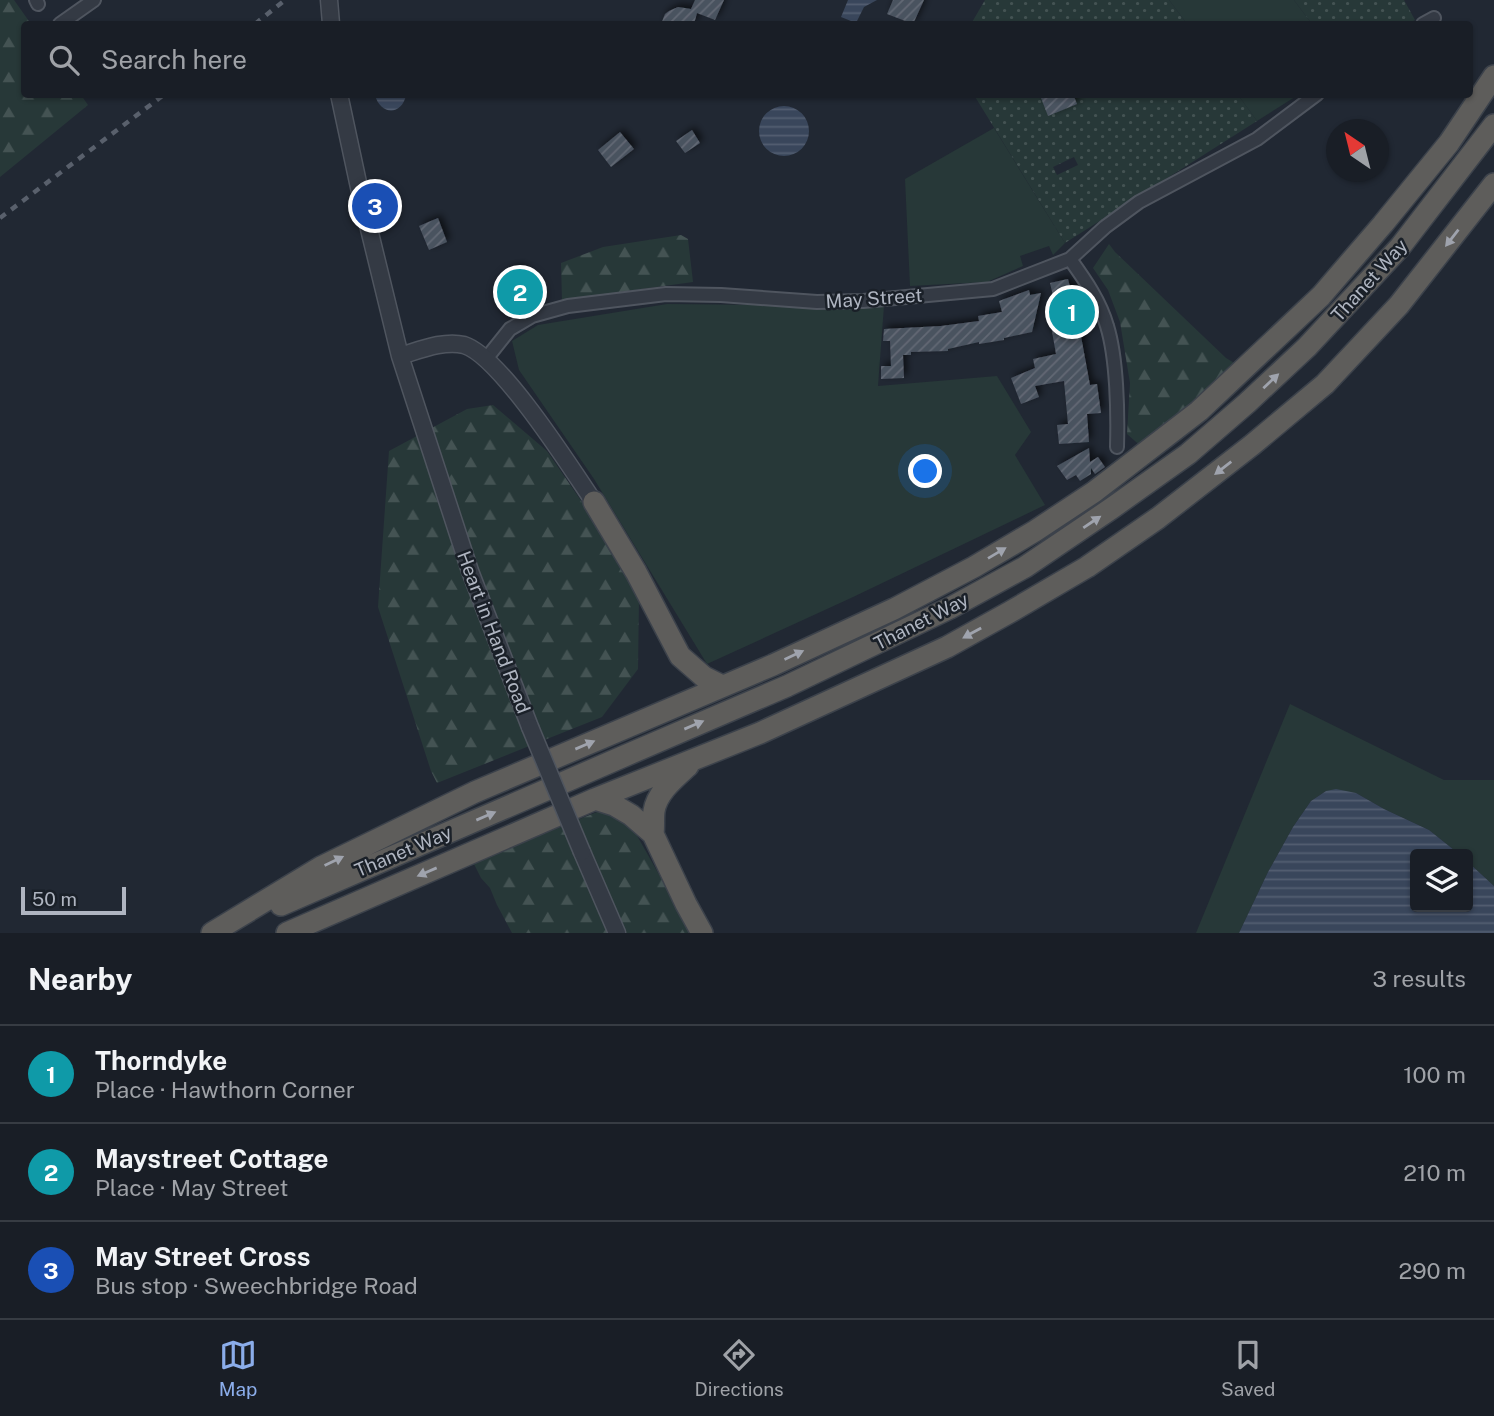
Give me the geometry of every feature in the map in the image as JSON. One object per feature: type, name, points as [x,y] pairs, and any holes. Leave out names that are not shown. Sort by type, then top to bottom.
[{"type":"highway","points":[[212,933],[321,867],[475,792],[773,665],[894,609],[974,567],[1094,492],[1199,411],[1321,296],[1448,143],[1494,76]]},
{"type":"highway","name":"Thanet Way","points":[[222,933],[322,886],[787,686],[950,608],[1025,567],[1188,454],[1307,347],[1400,247],[1494,125]]},
{"type":"highway","name":"Thanet Way","points":[[287,933],[595,799],[760,733],[947,647],[1087,567],[1158,518],[1325,384],[1399,305],[1494,184]]},
{"type":"highway","points":[[594,502],[636,572],[680,656],[704,677],[722,686]]},
{"type":"highway","points":[[672,708],[680,690],[680,656]]},
{"type":"highway","points":[[653,834],[654,810],[659,797],[695,759]]},
{"type":"highway","points":[[595,799],[614,805],[631,815],[653,834],[702,933]]},
{"type":"street","points":[[65,21],[94,0]]},
{"type":"street","points":[[329,0],[331,21]]},
{"type":"street","name":"Heart in Hand Road","points":[[340,98],[400,356],[470,571],[530,727],[617,933]]},
{"type":"street","name":"May Street","points":[[486,359],[510,329],[531,316],[568,306],[666,293],[817,302],[993,289],[1070,259],[1105,227],[1139,202],[1256,139],[1312,98]]},
{"type":"street","points":[[1070,259],[1094,293],[1108,327],[1115,387],[1117,447]]},
{"type":"street","points":[[400,356],[446,344],[461,344],[474,349],[519,397],[594,502]]},
{"type":"green space","points":[[0,0],[14,0],[29,21],[21,21],[21,98],[83,98],[88,105],[0,177]]},
{"type":"green space","points":[[985,0],[1169,0],[1185,21],[973,21]]},
{"type":"green space","points":[[1169,0],[1294,0],[1310,21],[1185,21]]},
{"type":"green space","points":[[1294,0],[1404,0],[1415,20],[1413,21],[1310,21]]},
{"type":"green space","points":[[976,98],[1050,98],[1048,115],[1077,104],[1074,98],[1240,98],[1257,121],[1065,243]],"holes":[[[1074,157],[1078,165],[1057,175],[1053,167]]]},
{"type":"green space","points":[[1240,98],[1293,98],[1257,121]]},
{"type":"green space","points":[[994,128],[1065,243],[1053,255],[1049,246],[1020,256],[1023,266],[987,282],[910,286],[905,179]]},
{"type":"green space","points":[[681,235],[688,239],[693,282],[562,300],[561,263],[603,247]]},
{"type":"green space","points":[[1109,244],[1226,358],[1236,364],[1143,448],[1127,434],[1130,383],[1120,322],[1108,290],[1093,268]]},
{"type":"green space","points":[[667,304],[884,306],[878,386],[997,376],[1031,432],[1015,455],[1045,505],[707,664],[594,479],[519,370],[512,341],[538,325]]},
{"type":"green space","points":[[493,405],[547,451],[586,508],[639,597],[638,669],[602,717],[437,783],[378,607],[389,451],[467,409]]},
{"type":"green space","points":[[1290,704],[1444,780],[1494,780],[1494,886],[1473,867],[1473,849],[1453,849],[1429,830],[1356,793],[1326,791],[1311,801],[1293,827],[1239,933],[1196,933]]},
{"type":"green space","points":[[607,808],[631,825],[692,933],[512,933],[490,888],[473,862]]},
{"type":"water","points":[[848,0],[877,0],[864,7],[857,21],[841,17]]},
{"type":"water","points":[[376,98],[405,98],[396,110],[386,109]]},
{"type":"water","points":[[774,107],[794,107],[808,121],[808,141],[794,155],[774,155],[760,141],[760,121]]},
{"type":"water","points":[[1336,789],[1356,793],[1429,830],[1453,849],[1410,849],[1410,912],[1473,912],[1473,867],[1494,886],[1494,933],[1239,933],[1293,827],[1311,801],[1326,791]]},
{"type":"building","points":[[695,0],[724,0],[715,20],[697,13],[695,21],[662,21],[665,14],[678,7],[691,9]]},
{"type":"building","points":[[893,0],[924,0],[914,21],[905,21],[887,14]]},
{"type":"building","points":[[1041,98],[1075,98],[1077,104],[1048,116]]},
{"type":"building","points":[[692,130],[700,143],[685,153],[676,141]]},
{"type":"building","points":[[620,132],[634,149],[611,167],[598,150]]},
{"type":"building","points":[[438,218],[447,242],[429,250],[419,226]]},
{"type":"building","points":[[523,268],[525,283],[533,282],[535,298],[506,301],[504,285],[510,285],[509,270]]},
{"type":"building","points":[[1068,279],[1070,287],[1077,286],[1083,319],[1078,320],[1090,385],[1097,384],[1101,413],[1087,414],[1089,442],[1059,444],[1057,425],[1068,424],[1064,381],[1035,386],[1039,397],[1021,404],[1011,378],[1035,368],[1033,359],[1056,354],[1051,326],[1065,323],[1060,299],[1054,300],[1050,283]]},
{"type":"building","points":[[1029,290],[1030,295],[1041,293],[1032,332],[948,351],[911,352],[911,355],[903,355],[904,378],[881,379],[881,366],[891,366],[890,341],[883,341],[884,329],[979,321],[978,316],[1002,312],[999,301]]},
{"type":"building","points":[[1089,448],[1090,462],[1098,457],[1105,467],[1095,474],[1091,468],[1091,474],[1080,481],[1076,475],[1067,480],[1057,466]]},
{"type":"railway","points":[[259,21],[285,0]]},
{"type":"railway","points":[[0,218],[160,98]]},
{"type":"place","name":"May Street Cross","points":[[375,206]]},
{"type":"place","name":"Maystreet Cottage","points":[[520,292]]},
{"type":"place","name":"Thorndyke","points":[[1072,312]]}]
